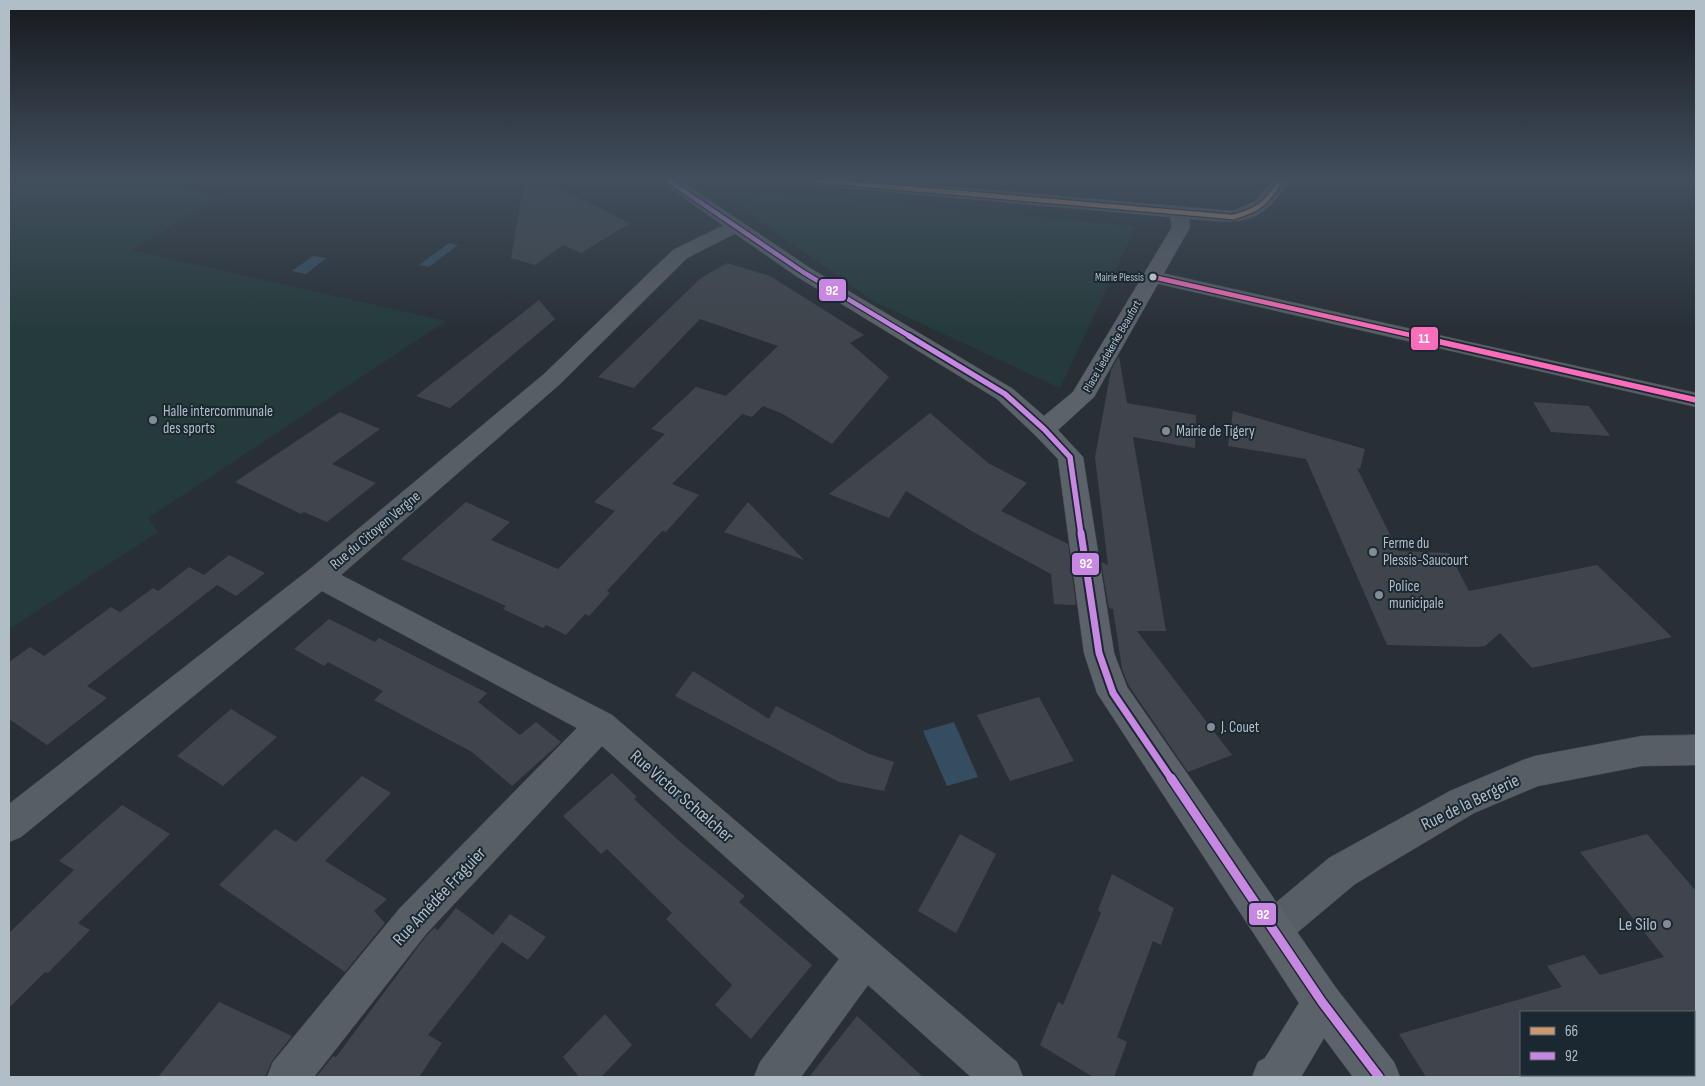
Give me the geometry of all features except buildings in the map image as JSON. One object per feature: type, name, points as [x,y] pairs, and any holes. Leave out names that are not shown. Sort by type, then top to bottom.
[{"type":"street","name":"Rue du Citoyen Vergne","points":[[9,825],[320,577],[552,379],[680,254],[728,230]]},
{"type":"street","points":[[737,230],[802,272],[1005,394],[1044,429],[1070,457],[1099,653],[1112,693],[1322,1002],[1379,1077]]},
{"type":"street","name":"Place Liedekerke Beaufort","points":[[1044,429],[1082,397],[1179,230]]},
{"type":"street","points":[[1153,277],[1696,400]]},
{"type":"street","name":"Rue Victor Schœlcher","points":[[320,577],[601,725],[1002,1077]]},
{"type":"street","name":"Rue Amédée Fraguier","points":[[288,1077],[413,921],[601,725]]},
{"type":"street","name":"Rue de la Bergerie","points":[[1273,929],[1342,871],[1462,802],[1535,770],[1642,751],[1696,750]]},
{"type":"street","points":[[775,1077],[865,957]]},
{"type":"street","points":[[1273,1077],[1280,1073],[1322,1002]]},
{"type":"green space","name":"Halle intercommunale des sports","points":[[9,230],[165,230],[131,250],[446,321],[148,518],[158,532],[9,629]]},
{"type":"green space","points":[[772,230],[1134,230],[1060,388],[875,302]]},
{"type":"water","points":[[449,243],[458,245],[429,267],[419,265]]},
{"type":"water","points":[[313,256],[326,258],[306,274],[292,271]]},
{"type":"water","points":[[954,722],[978,777],[947,786],[923,731]]},
{"type":"transit line","name":"92","points":[[741,230],[803,272],[1005,394],[1044,429],[1070,457],[1099,653],[1113,693],[1322,1002],[1379,1077]]},
{"type":"transit line","name":"11","points":[[1153,277],[1696,400]]},
{"type":"place","name":"Mairie Plessis","points":[[1153,277]]},
{"type":"place","name":"Halle intercommunale des sports","points":[[153,420]]},
{"type":"place","name":"Mairie de Tigery","points":[[1166,431]]},
{"type":"place","name":"Ferme du Plessis-Saucourt","points":[[1373,552]]},
{"type":"place","name":"Police municipale","points":[[1379,595]]},
{"type":"place","name":"J. Couet","points":[[1211,727]]},
{"type":"place","name":"Le Silo","points":[[1667,924]]}]
